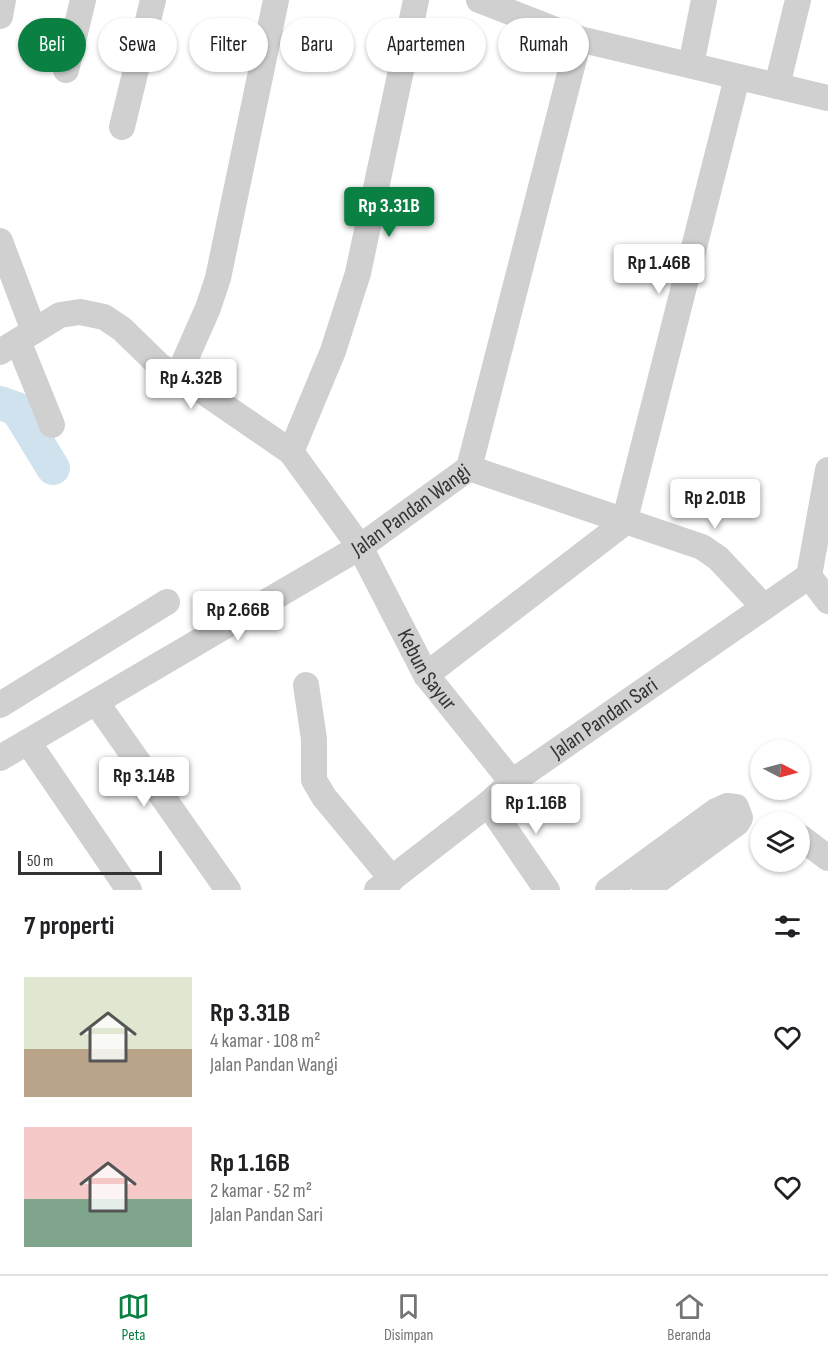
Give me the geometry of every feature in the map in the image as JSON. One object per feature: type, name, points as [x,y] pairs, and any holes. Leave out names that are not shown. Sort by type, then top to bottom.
[{"type":"street","points":[[0,16],[3,0]]},
{"type":"street","points":[[79,18],[83,0]]},
{"type":"street","points":[[122,127],[153,0]]},
{"type":"street","points":[[178,376],[208,308],[218,278],[276,0]]},
{"type":"street","points":[[17,341],[60,315],[91,312],[104,316],[122,329],[160,366],[291,452],[333,351],[358,273],[416,0]]},
{"type":"street","points":[[479,0],[516,7],[538,18]]},
{"type":"street","points":[[691,65],[704,0]]},
{"type":"street","points":[[777,86],[798,0]]},
{"type":"street","points":[[589,41],[828,98]]},
{"type":"street","name":"Jalan Pandan Wangi","points":[[0,758],[360,547],[469,468],[571,72]]},
{"type":"street","points":[[426,675],[624,523],[737,78]]},
{"type":"street","points":[[0,241],[17,341],[52,425]]},
{"type":"street","name":"Kebun Sayur","points":[[291,452],[360,547],[426,675],[512,782]]},
{"type":"street","points":[[469,468],[624,523],[692,543],[710,552],[764,607]]},
{"type":"street","points":[[828,470],[809,576],[828,601]]},
{"type":"street","name":"Jalan Pandan Sari","points":[[385,884],[488,804],[512,782],[809,576]]},
{"type":"street","points":[[0,705],[168,602]]},
{"type":"street","points":[[306,685],[315,752],[314,780],[385,884]]},
{"type":"street","points":[[96,702],[228,890]]},
{"type":"street","points":[[28,742],[129,890]]},
{"type":"street","points":[[488,804],[547,890]]},
{"type":"street","points":[[608,890],[716,811],[727,806],[736,807],[750,820],[731,828],[645,890]]},
{"type":"street","points":[[810,844],[828,858]]},
{"type":"waterway","points":[[0,403],[17,409],[53,468]]}]
